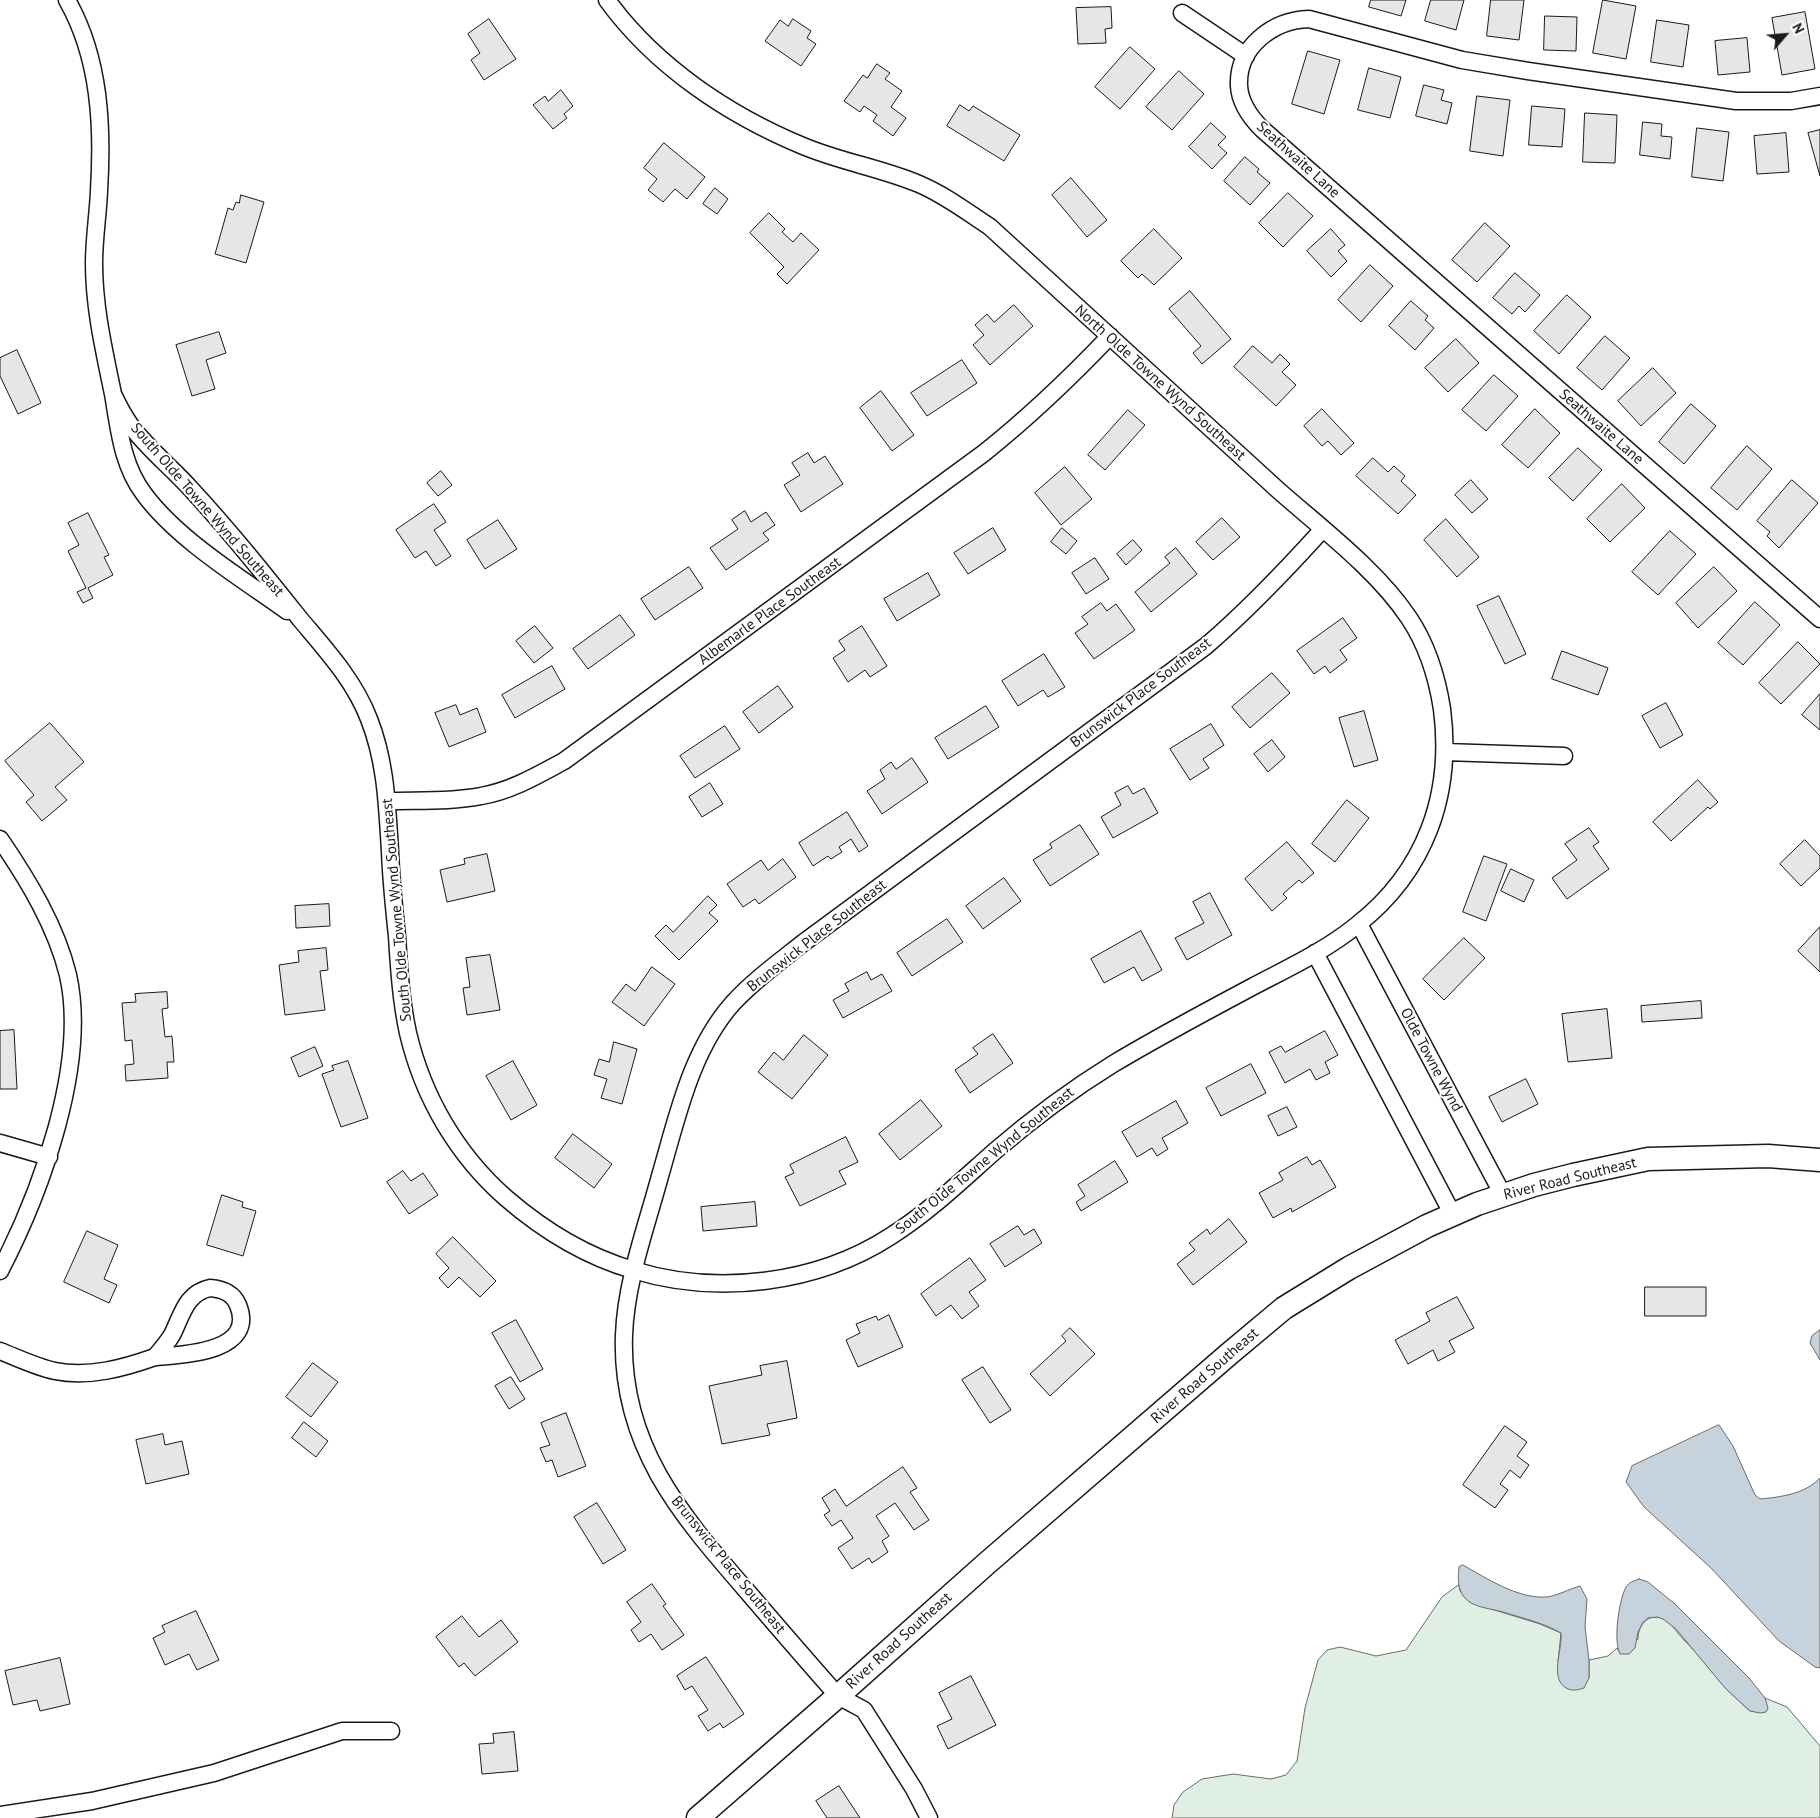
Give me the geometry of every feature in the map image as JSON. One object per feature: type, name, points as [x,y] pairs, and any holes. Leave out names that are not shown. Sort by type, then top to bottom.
[{"type":"main road","name":"River Road Southeast","points":[[698,1818],[986,1564],[1284,1308],[1386,1247],[1453,1214],[1503,1195],[1563,1178],[1648,1159],[1768,1156],[1820,1160]]},
{"type":"street","name":"South Olde Towne Wynd Southeast","points":[[67,0],[81,29],[96,80],[99,106],[100,171],[95,286],[100,337],[113,394],[117,422],[134,481],[147,499],[203,551],[305,624]]},
{"type":"street","name":"North Olde Towne Wynd Southeast","points":[[607,0],[646,45],[689,82],[739,114],[767,130],[805,147],[901,177],[939,193],[990,228],[1278,490],[1324,529],[1392,596],[1409,617],[1422,640],[1432,665],[1440,694],[1445,752],[1443,781],[1437,810],[1420,848],[1398,883],[1358,924]]},
{"type":"street","points":[[1182,13],[1246,56]]},
{"type":"street","name":"Seathwaite Lane","points":[[1820,96],[1791,101],[1736,101],[1537,73],[1462,60],[1309,19],[1294,19],[1273,28],[1254,43],[1240,70],[1239,86],[1243,104],[1250,118],[1820,619]]},
{"type":"street","name":"Albemarle Place Southeast","points":[[388,801],[459,799],[481,796],[501,791],[564,761],[984,453],[1021,424],[1110,336]]},
{"type":"street","name":"South Olde Towne Wynd Southeast","points":[[113,394],[132,427],[144,442],[226,528],[340,667],[366,710],[383,766],[388,801],[390,854],[402,1000],[417,1065],[428,1094],[460,1149],[499,1192],[544,1228],[588,1253],[634,1271],[683,1280],[734,1283],[791,1276],[820,1269],[852,1257],[910,1224],[1059,1099],[1184,1023],[1315,953],[1358,924]]},
{"type":"street","name":"Brunswick Place Southeast","points":[[838,1696],[689,1522],[658,1477],[646,1452],[636,1424],[629,1393],[624,1334],[634,1271],[677,1117],[701,1053],[714,1028],[733,1003],[752,985],[803,943],[1206,646],[1263,593],[1324,529]]},
{"type":"street","points":[[1445,752],[1564,756]]},
{"type":"street","points":[[0,840],[28,883],[53,932],[63,957],[71,996],[71,1050],[49,1157],[25,1219],[0,1271]]},
{"type":"street","name":"Olde Towne Wynd","points":[[1358,924],[1503,1195]]},
{"type":"street","points":[[1315,953],[1453,1214]]},
{"type":"street","points":[[0,1143],[49,1157]]},
{"type":"street","points":[[0,1350],[29,1363],[55,1371],[79,1373],[123,1367],[155,1357],[201,1352],[231,1340],[237,1334],[242,1324],[241,1313],[236,1302],[221,1289],[210,1288],[194,1295],[187,1303],[170,1338],[155,1357]]},
{"type":"street","points":[[838,1696],[864,1710],[914,1789],[929,1818]]},
{"type":"street","points":[[0,1815],[92,1801],[214,1773],[342,1731],[391,1731]]},
{"type":"green space","points":[[1459,1585],[1460,1591],[1472,1603],[1540,1624],[1561,1633],[1558,1662],[1589,1678],[1589,1660],[1608,1656],[1617,1648],[1620,1653],[1638,1639],[1640,1628],[1646,1620],[1654,1617],[1665,1620],[1695,1651],[1728,1690],[1750,1711],[1766,1703],[1765,1698],[1787,1707],[1820,1746],[1820,1818],[1172,1818],[1174,1805],[1183,1792],[1202,1779],[1233,1774],[1271,1779],[1286,1775],[1297,1761],[1305,1708],[1318,1660],[1327,1650],[1340,1647],[1376,1656],[1406,1650],[1442,1597]]},
{"type":"shaded area","points":[[1820,1330],[1820,1360],[1810,1343],[1812,1336]]},
{"type":"shaded area","points":[[1719,1425],[1733,1446],[1755,1495],[1760,1499],[1784,1496],[1800,1491],[1820,1478],[1820,1668],[1815,1667],[1779,1641],[1711,1568],[1644,1507],[1626,1482],[1632,1466]]},
{"type":"shaded area","points":[[1463,1565],[1503,1587],[1535,1597],[1559,1594],[1580,1586],[1587,1599],[1585,1627],[1589,1678],[1584,1688],[1568,1689],[1562,1685],[1559,1679],[1558,1664],[1561,1633],[1540,1624],[1468,1601],[1460,1590],[1458,1575],[1459,1567]]},
{"type":"shaded area","points":[[1639,1579],[1648,1582],[1675,1604],[1749,1678],[1765,1698],[1768,1708],[1766,1712],[1750,1711],[1725,1688],[1676,1629],[1663,1619],[1657,1617],[1648,1618],[1643,1622],[1638,1632],[1635,1648],[1629,1654],[1620,1654],[1617,1630],[1623,1593],[1627,1585]]},
{"type":"building","points":[[1371,0],[1406,0],[1401,16],[1369,7]]},
{"type":"building","points":[[1431,0],[1464,0],[1456,30],[1425,21]]},
{"type":"building","points":[[1491,0],[1524,0],[1519,40],[1487,36]]},
{"type":"building","points":[[1603,0],[1636,6],[1626,59],[1593,53]]},
{"type":"building","points":[[1111,7],[1112,28],[1105,29],[1106,43],[1078,44],[1076,8]]},
{"type":"building","points":[[1805,12],[1815,69],[1782,75],[1772,18]]},
{"type":"building","points":[[1545,16],[1577,17],[1576,51],[1544,50]]},
{"type":"building","points":[[489,19],[516,59],[484,80],[471,60],[480,53],[468,34]]},
{"type":"building","points":[[793,19],[811,31],[807,38],[816,44],[801,66],[765,41],[780,20],[788,26]]},
{"type":"building","points":[[1657,20],[1689,25],[1683,67],[1651,62]]},
{"type":"building","points":[[1747,38],[1750,72],[1718,75],[1715,41]]},
{"type":"building","points":[[1130,47],[1155,69],[1120,109],[1095,87]]},
{"type":"building","points":[[1308,51],[1340,60],[1324,114],[1292,104]]},
{"type":"building","points":[[877,64],[890,73],[885,79],[902,91],[891,107],[906,118],[893,136],[873,121],[877,115],[864,106],[860,112],[844,101],[863,75],[867,78]]},
{"type":"building","points":[[1369,68],[1401,77],[1390,118],[1358,110]]},
{"type":"building","points":[[1179,71],[1204,94],[1172,130],[1146,107]]},
{"type":"building","points":[[1424,85],[1444,90],[1441,100],[1452,103],[1447,124],[1416,116]]},
{"type":"building","points":[[561,90],[573,106],[564,114],[567,118],[553,129],[533,105],[545,96],[548,101]]},
{"type":"building","points":[[1477,96],[1510,100],[1503,156],[1470,151]]},
{"type":"building","points":[[960,105],[969,111],[973,106],[1020,135],[1004,161],[947,126]]},
{"type":"building","points":[[1532,106],[1565,109],[1562,147],[1529,145]]},
{"type":"building","points":[[1585,113],[1617,115],[1615,163],[1583,162]]},
{"type":"building","points":[[1643,122],[1662,124],[1661,136],[1672,137],[1670,159],[1640,155]]},
{"type":"building","points":[[1211,123],[1226,137],[1218,145],[1227,153],[1212,169],[1189,147]]},
{"type":"building","points":[[1697,128],[1729,132],[1723,181],[1692,177]]},
{"type":"building","points":[[1820,130],[1820,176],[1808,133]]},
{"type":"building","points":[[1786,133],[1789,172],[1757,174],[1754,136]]},
{"type":"building","points":[[664,143],[705,177],[687,199],[675,189],[663,202],[648,190],[657,179],[644,168]]},
{"type":"building","points":[[1245,157],[1259,169],[1257,172],[1270,183],[1250,205],[1224,181]]},
{"type":"building","points":[[1071,178],[1107,220],[1087,237],[1052,195]]},
{"type":"building","points":[[715,188],[728,199],[717,214],[703,204]]},
{"type":"building","points":[[1288,193],[1313,216],[1283,247],[1259,223]]},
{"type":"building","points":[[241,195],[264,202],[246,263],[215,254],[228,208],[233,210],[236,202],[239,203]]},
{"type":"building","points":[[769,213],[785,229],[782,232],[793,242],[801,233],[819,250],[787,284],[777,274],[784,267],[750,233]]},
{"type":"building","points":[[1485,223],[1510,246],[1477,282],[1452,260]]},
{"type":"building","points":[[1154,229],[1182,258],[1154,285],[1142,274],[1138,278],[1121,261]]},
{"type":"building","points":[[1331,229],[1345,245],[1338,251],[1347,261],[1331,277],[1307,251]]},
{"type":"building","points":[[1370,265],[1393,286],[1361,322],[1338,300]]},
{"type":"building","points":[[1515,273],[1540,295],[1525,312],[1519,306],[1512,314],[1493,298]]},
{"type":"building","points":[[1190,291],[1231,339],[1202,364],[1193,353],[1201,346],[1169,309]]},
{"type":"building","points":[[1567,295],[1591,317],[1559,354],[1534,331]]},
{"type":"building","points":[[1411,301],[1428,316],[1425,320],[1434,328],[1415,350],[1389,326]]},
{"type":"building","points":[[1014,305],[1033,326],[990,365],[973,345],[984,335],[975,325],[987,314],[994,322]]},
{"type":"building","points":[[219,332],[226,353],[206,360],[215,389],[192,396],[176,345]]},
{"type":"building","points":[[1605,336],[1630,358],[1602,390],[1577,368]]},
{"type":"building","points":[[1456,339],[1479,363],[1448,392],[1425,368]]},
{"type":"building","points":[[1253,346],[1272,363],[1280,354],[1290,364],[1282,372],[1296,385],[1276,406],[1234,367]]},
{"type":"building","points":[[17,350],[41,403],[18,414],[0,376],[0,358]]},
{"type":"building","points":[[962,360],[977,383],[927,416],[911,393]]},
{"type":"building","points":[[1653,368],[1676,393],[1641,426],[1618,401]]},
{"type":"building","points":[[1494,375],[1518,396],[1486,431],[1462,410]]},
{"type":"building","points":[[881,391],[914,435],[892,451],[860,408]]},
{"type":"building","points":[[1691,404],[1716,426],[1684,464],[1659,442]]},
{"type":"building","points":[[1322,409],[1354,443],[1341,455],[1328,441],[1322,446],[1304,426]]},
{"type":"building","points":[[1535,409],[1560,433],[1528,468],[1502,445]]},
{"type":"building","points":[[1128,410],[1145,425],[1105,470],[1088,455]]},
{"type":"building","points":[[1747,446],[1772,469],[1737,510],[1711,488]]},
{"type":"building","points":[[1578,448],[1602,470],[1573,501],[1549,478]]},
{"type":"building","points":[[808,453],[814,463],[825,456],[843,484],[801,512],[784,485],[800,475],[792,463]]},
{"type":"building","points":[[1373,458],[1388,472],[1394,466],[1405,476],[1401,481],[1416,495],[1398,514],[1356,476]]},
{"type":"building","points":[[1065,467],[1092,499],[1061,525],[1035,493]]},
{"type":"building","points":[[441,471],[452,485],[438,496],[427,483]]},
{"type":"building","points":[[1471,480],[1488,499],[1472,513],[1455,495]]},
{"type":"building","points":[[1792,480],[1818,503],[1779,548],[1767,536],[1770,532],[1757,521]]},
{"type":"building","points":[[1622,484],[1645,508],[1610,542],[1587,519]]},
{"type":"building","points":[[434,504],[446,522],[434,530],[451,556],[436,566],[426,551],[415,558],[396,530]]},
{"type":"building","points":[[745,511],[751,522],[766,512],[775,525],[763,533],[769,540],[726,570],[710,548],[738,529],[732,520]]},
{"type":"building","points":[[88,513],[109,555],[104,557],[113,575],[88,588],[93,598],[83,603],[77,592],[86,588],[68,551],[79,545],[68,523]]},
{"type":"building","points":[[1222,518],[1240,537],[1213,560],[1196,542]]},
{"type":"building","points":[[1446,519],[1479,557],[1457,577],[1424,540]]},
{"type":"building","points":[[498,520],[517,549],[485,569],[467,540]]},
{"type":"building","points":[[993,528],[1006,550],[968,574],[954,553]]},
{"type":"building","points":[[1062,528],[1077,541],[1066,554],[1051,542]]},
{"type":"building","points":[[1670,531],[1696,554],[1658,595],[1632,572]]},
{"type":"building","points":[[1133,540],[1142,550],[1126,565],[1117,554]]},
{"type":"building","points":[[1176,548],[1197,574],[1151,612],[1135,592],[1170,563],[1165,557]]},
{"type":"building","points":[[1095,558],[1109,579],[1086,594],[1072,573]]},
{"type":"building","points":[[689,567],[703,588],[655,620],[641,599]]},
{"type":"building","points":[[1714,567],[1737,591],[1698,628],[1676,603]]},
{"type":"building","points":[[928,573],[940,595],[897,621],[884,599]]},
{"type":"building","points":[[1499,596],[1526,654],[1505,664],[1477,606]]},
{"type":"building","points":[[1755,602],[1780,625],[1743,665],[1718,643]]},
{"type":"building","points":[[1101,603],[1107,611],[1116,604],[1135,630],[1094,659],[1075,633],[1088,624],[1082,617]]},
{"type":"building","points":[[620,615],[635,635],[588,669],[573,649]]},
{"type":"building","points":[[1343,618],[1357,638],[1340,650],[1347,660],[1330,673],[1325,666],[1314,674],[1297,651]]},
{"type":"building","points":[[535,626],[553,648],[534,663],[516,641]]},
{"type":"building","points":[[862,626],[887,666],[870,677],[865,670],[848,682],[833,658],[845,650],[839,641]]},
{"type":"building","points":[[1798,642],[1820,664],[1781,704],[1759,683]]},
{"type":"building","points":[[1562,651],[1608,668],[1598,695],[1552,679]]},
{"type":"building","points":[[1044,654],[1065,687],[1048,697],[1043,690],[1018,706],[1002,681]]},
{"type":"building","points":[[552,666],[565,689],[515,718],[502,695]]},
{"type":"building","points":[[1272,673],[1290,693],[1250,728],[1232,707]]},
{"type":"building","points":[[778,686],[793,707],[759,733],[743,712]]},
{"type":"building","points":[[1820,694],[1820,730],[1802,715]]},
{"type":"building","points":[[1666,703],[1683,735],[1660,748],[1642,716]]},
{"type":"building","points":[[456,705],[460,715],[477,708],[486,732],[449,747],[435,713]]},
{"type":"building","points":[[986,706],[999,727],[948,759],[935,738]]},
{"type":"building","points":[[1364,711],[1378,760],[1354,767],[1339,718]]},
{"type":"building","points":[[50,723],[84,762],[55,787],[67,800],[42,821],[26,802],[34,795],[5,761]]},
{"type":"building","points":[[1211,724],[1224,745],[1203,759],[1209,768],[1190,780],[1170,749]]},
{"type":"building","points":[[725,726],[740,749],[695,778],[680,756]]},
{"type":"building","points":[[1272,740],[1285,757],[1268,772],[1254,754]]},
{"type":"building","points":[[912,758],[928,782],[882,814],[867,791],[885,779],[880,770],[891,762],[896,769]]},
{"type":"building","points":[[1698,780],[1718,802],[1710,809],[1708,807],[1671,841],[1653,822]]},
{"type":"building","points":[[710,783],[723,804],[702,817],[689,797]]},
{"type":"building","points":[[1128,786],[1133,794],[1144,788],[1158,813],[1113,838],[1101,817],[1121,805],[1115,793]]},
{"type":"building","points":[[1347,800],[1369,818],[1335,862],[1312,844]]},
{"type":"building","points":[[847,812],[868,846],[859,852],[851,839],[839,847],[842,852],[831,859],[828,856],[813,866],[799,843]]},
{"type":"building","points":[[1080,825],[1099,854],[1050,886],[1033,860],[1052,848],[1050,844]]},
{"type":"building","points":[[1589,828],[1599,842],[1593,846],[1609,869],[1567,899],[1552,878],[1577,860],[1565,844]]},
{"type":"building","points":[[1805,840],[1820,856],[1820,868],[1801,886],[1780,864]]},
{"type":"building","points":[[1287,842],[1314,873],[1302,883],[1299,880],[1283,894],[1287,898],[1272,911],[1245,879]]},
{"type":"building","points":[[487,854],[495,891],[447,902],[440,870],[465,864],[464,859]]},
{"type":"building","points":[[1484,856],[1507,864],[1486,921],[1463,912]]},
{"type":"building","points":[[783,859],[796,877],[759,904],[755,899],[743,907],[727,884],[761,860],[768,870]]},
{"type":"building","points":[[1511,869],[1534,880],[1524,902],[1501,891]]},
{"type":"building","points":[[1004,878],[1021,901],[983,929],[966,906]]},
{"type":"building","points":[[1210,893],[1232,935],[1187,960],[1175,938],[1204,923],[1193,902]]},
{"type":"building","points":[[708,896],[717,905],[709,913],[718,921],[679,960],[655,936],[666,925],[673,932]]},
{"type":"building","points":[[329,904],[330,926],[296,928],[295,906]]},
{"type":"building","points":[[947,919],[963,942],[912,976],[897,953]]},
{"type":"building","points":[[1820,927],[1820,972],[1798,951]]},
{"type":"building","points":[[1141,931],[1162,970],[1142,981],[1134,967],[1104,983],[1091,959]]},
{"type":"building","points":[[1464,938],[1485,958],[1444,1000],[1423,979]]},
{"type":"building","points":[[326,948],[328,970],[320,971],[325,1010],[285,1015],[279,965],[299,962],[298,951]]},
{"type":"building","points":[[490,955],[500,1010],[467,1015],[463,988],[470,987],[466,958]]},
{"type":"building","points":[[652,967],[675,984],[644,1026],[612,1002],[626,984],[635,991]]},
{"type":"building","points":[[867,972],[871,980],[882,974],[892,991],[843,1018],[833,1000],[849,991],[845,984]]},
{"type":"building","points":[[167,992],[168,1008],[162,1009],[165,1037],[172,1036],[174,1062],[167,1062],[168,1078],[126,1081],[125,1065],[134,1064],[132,1040],[125,1041],[122,1003],[136,1002],[135,994]]},
{"type":"building","points":[[1701,1001],[1702,1018],[1642,1022],[1641,1006]]},
{"type":"building","points":[[1607,1009],[1612,1058],[1568,1062],[1562,1014]]},
{"type":"building","points":[[14,1030],[17,1089],[0,1089],[0,1031]]},
{"type":"building","points":[[1325,1031],[1338,1055],[1325,1062],[1330,1073],[1316,1080],[1310,1069],[1285,1083],[1269,1052],[1281,1046],[1285,1052]]},
{"type":"building","points":[[993,1034],[1013,1063],[970,1093],[955,1070],[978,1054],[973,1048]]},
{"type":"building","points":[[804,1035],[828,1055],[792,1099],[758,1072],[774,1052],[783,1060]]},
{"type":"building","points":[[614,1042],[637,1049],[622,1104],[601,1098],[607,1079],[594,1075],[599,1059],[609,1062]]},
{"type":"building","points":[[315,1047],[323,1066],[299,1077],[291,1058]]},
{"type":"building","points":[[348,1061],[368,1118],[341,1127],[322,1074],[334,1070],[332,1066]]},
{"type":"building","points":[[513,1061],[537,1105],[511,1120],[486,1076]]},
{"type":"building","points":[[1251,1064],[1266,1093],[1221,1116],[1206,1088]]},
{"type":"building","points":[[1526,1079],[1538,1104],[1502,1122],[1489,1097]]},
{"type":"building","points":[[921,1100],[942,1126],[900,1160],[879,1134]]},
{"type":"building","points":[[1176,1101],[1188,1123],[1162,1138],[1168,1149],[1157,1156],[1152,1148],[1137,1157],[1122,1132]]},
{"type":"building","points":[[1287,1107],[1297,1127],[1278,1136],[1268,1116]]},
{"type":"building","points":[[573,1134],[612,1164],[594,1188],[555,1158]]},
{"type":"building","points":[[846,1137],[858,1162],[839,1171],[846,1184],[800,1206],[785,1177],[794,1173],[790,1165]]},
{"type":"building","points":[[1307,1157],[1312,1165],[1320,1160],[1336,1187],[1292,1212],[1291,1208],[1273,1218],[1259,1193],[1283,1180],[1279,1173]]},
{"type":"building","points":[[1115,1161],[1128,1182],[1081,1211],[1076,1202],[1085,1196],[1078,1185]]},
{"type":"building","points":[[403,1171],[411,1181],[423,1173],[438,1195],[409,1214],[387,1182]]},
{"type":"building","points":[[222,1195],[243,1202],[242,1207],[256,1211],[243,1256],[207,1245]]},
{"type":"building","points":[[755,1202],[757,1226],[703,1231],[701,1207]]},
{"type":"building","points":[[1229,1219],[1247,1242],[1193,1285],[1177,1264],[1195,1250],[1189,1243],[1207,1229],[1210,1234]]},
{"type":"building","points":[[1018,1226],[1024,1235],[1034,1229],[1042,1243],[1005,1267],[990,1244]]},
{"type":"building","points":[[87,1231],[118,1245],[104,1279],[117,1285],[109,1303],[64,1282]]},
{"type":"building","points":[[453,1237],[496,1281],[480,1297],[459,1277],[448,1288],[439,1278],[449,1268],[436,1254]]},
{"type":"building","points":[[970,1258],[986,1280],[969,1292],[979,1306],[962,1319],[951,1305],[936,1316],[921,1294]]},
{"type":"building","points":[[1645,1287],[1706,1287],[1706,1316],[1645,1316]]},
{"type":"building","points":[[1457,1297],[1474,1328],[1449,1341],[1455,1352],[1438,1361],[1433,1350],[1408,1364],[1395,1340],[1430,1321],[1426,1313]]},
{"type":"building","points":[[889,1315],[903,1347],[858,1367],[846,1340],[860,1333],[856,1324],[876,1316],[878,1320]]},
{"type":"building","points":[[516,1320],[543,1369],[520,1382],[492,1333]]},
{"type":"building","points":[[1070,1328],[1095,1354],[1050,1396],[1030,1374],[1066,1341],[1062,1336]]},
{"type":"building","points":[[787,1361],[797,1418],[767,1424],[770,1435],[722,1444],[709,1386],[762,1375],[760,1366]]},
{"type":"building","points":[[313,1363],[338,1382],[311,1417],[286,1397]]},
{"type":"building","points":[[983,1367],[1011,1410],[990,1423],[962,1380]]},
{"type":"building","points":[[511,1377],[525,1399],[509,1409],[495,1386]]},
{"type":"building","points":[[566,1413],[586,1466],[558,1477],[552,1460],[546,1462],[540,1448],[550,1445],[541,1423]]},
{"type":"building","points":[[304,1422],[328,1441],[316,1457],[292,1438]]},
{"type":"building","points":[[1505,1426],[1527,1442],[1517,1456],[1529,1465],[1520,1478],[1510,1470],[1500,1484],[1508,1490],[1495,1508],[1463,1485]]},
{"type":"building","points":[[163,1434],[165,1445],[182,1441],[189,1474],[146,1484],[136,1440]]},
{"type":"building","points":[[903,1467],[917,1488],[910,1492],[929,1520],[914,1530],[895,1503],[876,1516],[889,1536],[882,1541],[888,1552],[872,1563],[869,1558],[852,1569],[838,1548],[853,1538],[841,1520],[832,1526],[824,1515],[830,1511],[822,1498],[835,1489],[846,1506]]},
{"type":"building","points":[[597,1503],[626,1550],[603,1564],[574,1517]]},
{"type":"building","points":[[652,1584],[666,1604],[663,1606],[684,1635],[662,1650],[651,1634],[639,1642],[631,1630],[641,1622],[627,1602]]},
{"type":"building","points":[[196,1611],[219,1660],[197,1670],[189,1654],[165,1665],[153,1638],[165,1632],[162,1626]]},
{"type":"building","points":[[462,1616],[479,1637],[501,1620],[518,1642],[475,1676],[464,1663],[459,1667],[436,1637]]},
{"type":"building","points":[[706,1657],[744,1714],[723,1728],[720,1723],[708,1731],[698,1716],[708,1710],[692,1686],[685,1690],[677,1676]]},
{"type":"building","points":[[60,1658],[70,1704],[40,1711],[37,1700],[13,1705],[5,1671]]},
{"type":"building","points":[[971,1676],[996,1725],[948,1749],[937,1726],[952,1719],[939,1693]]},
{"type":"building","points":[[514,1732],[518,1771],[482,1774],[479,1744],[494,1743],[493,1734]]},
{"type":"building","points":[[839,1786],[860,1818],[827,1818],[816,1801]]}]
